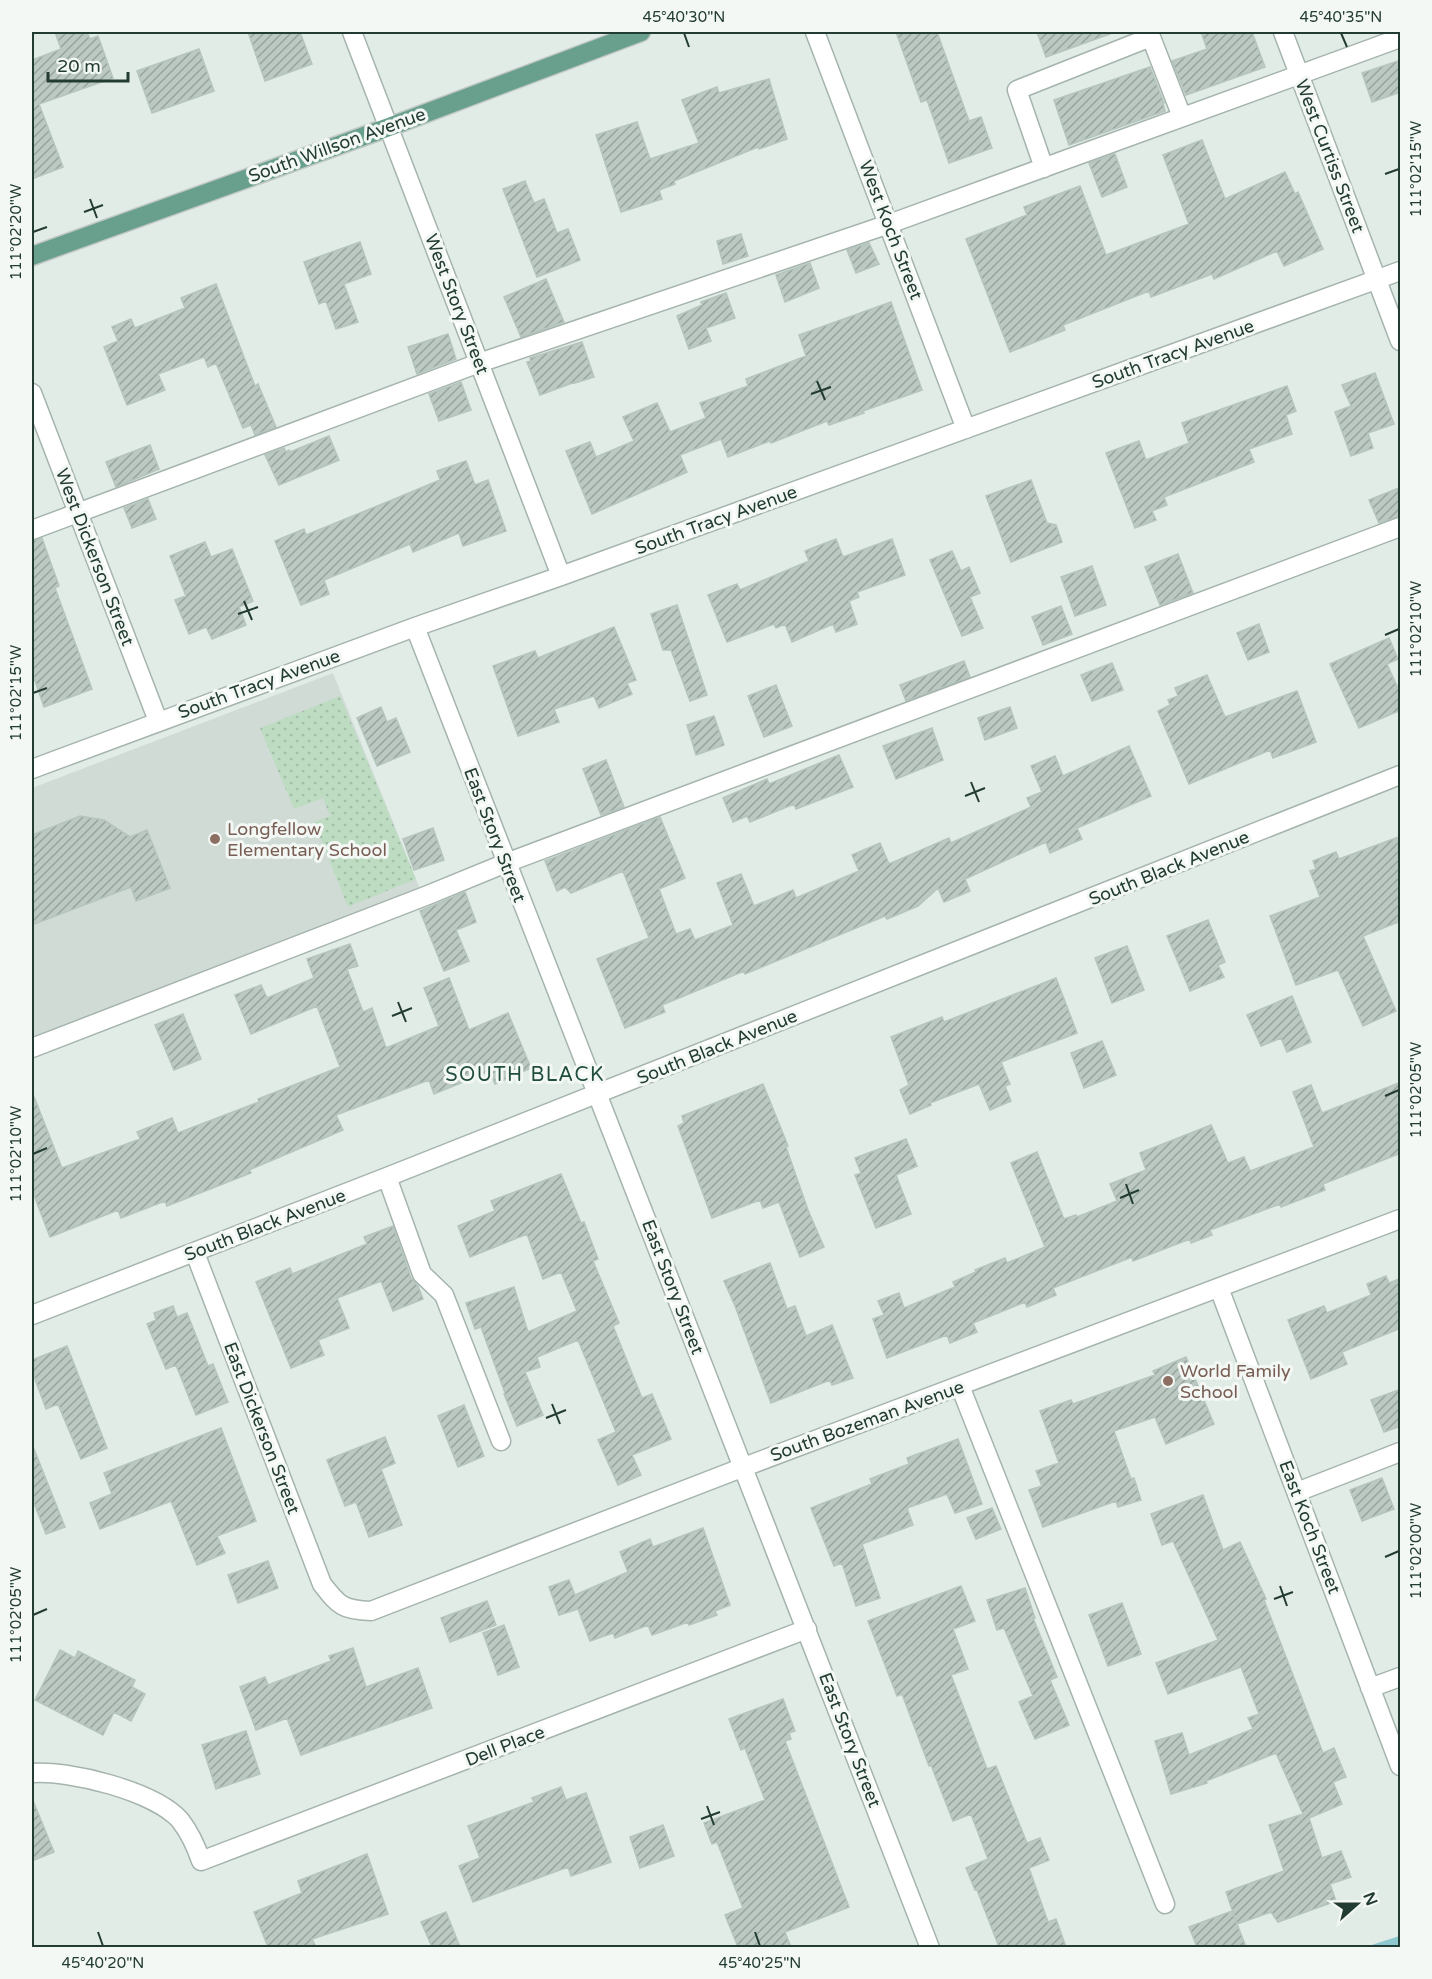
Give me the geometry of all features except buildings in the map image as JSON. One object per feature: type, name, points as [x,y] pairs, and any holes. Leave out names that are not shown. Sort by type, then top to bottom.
[{"type":"main road","name":"South Willson Avenue","points":[[32,256],[389,127],[641,32]]},
{"type":"street","name":"West Story Street","points":[[352,32],[561,576]]},
{"type":"street","name":"West Koch Street","points":[[815,32],[966,429]]},
{"type":"street","name":"West Curtiss Street","points":[[1283,32],[1401,341]]},
{"type":"street","points":[[1044,168],[1017,90],[1150,34],[1182,117]]},
{"type":"street","points":[[32,530],[479,363],[889,224],[1401,38]]},
{"type":"street","name":"South Tracy Avenue","points":[[32,769],[415,627],[1401,271]]},
{"type":"street","name":"West Dickerson Street","points":[[32,393],[158,721]]},
{"type":"street","points":[[32,1048],[506,863],[1401,528]]},
{"type":"street","name":"East Story Street","points":[[415,627],[930,1947]]},
{"type":"street","name":"South Black Avenue","points":[[32,1315],[195,1253],[1401,776]]},
{"type":"street","points":[[387,1177],[422,1274],[444,1295],[501,1441]]},
{"type":"street","name":"South Bozeman Avenue","points":[[334,1600],[349,1610],[371,1611],[744,1467],[1401,1219]]},
{"type":"street","name":"East Dickerson Street","points":[[195,1253],[322,1584],[334,1600]]},
{"type":"street","name":"East Koch Street","points":[[1219,1288],[1401,1766]]},
{"type":"street","points":[[960,1386],[1165,1904]]},
{"type":"street","points":[[1297,1492],[1401,1452]]},
{"type":"street","name":"Dell Place","points":[[32,1773],[44,1772],[104,1783],[160,1805],[178,1819],[193,1839],[201,1861],[807,1629]]},
{"type":"street","points":[[1370,1688],[1401,1677]]},
{"type":"shaded area","name":"Longfellow Elementary School","points":[[333,673],[420,889],[32,1037],[32,788]]},
{"type":"green space","points":[[340,696],[416,879],[348,907],[314,822],[330,816],[323,798],[294,809],[260,728]]},
{"type":"waterway","points":[[1375,1948],[1400,1940]]},
{"type":"place","name":"Longfellow Elementary School","points":[[215,839]]},
{"type":"place","name":"World Family School","points":[[1168,1381]]},
{"type":"district","name":"SOUTH BLACK","points":[[525,1075]]}]
